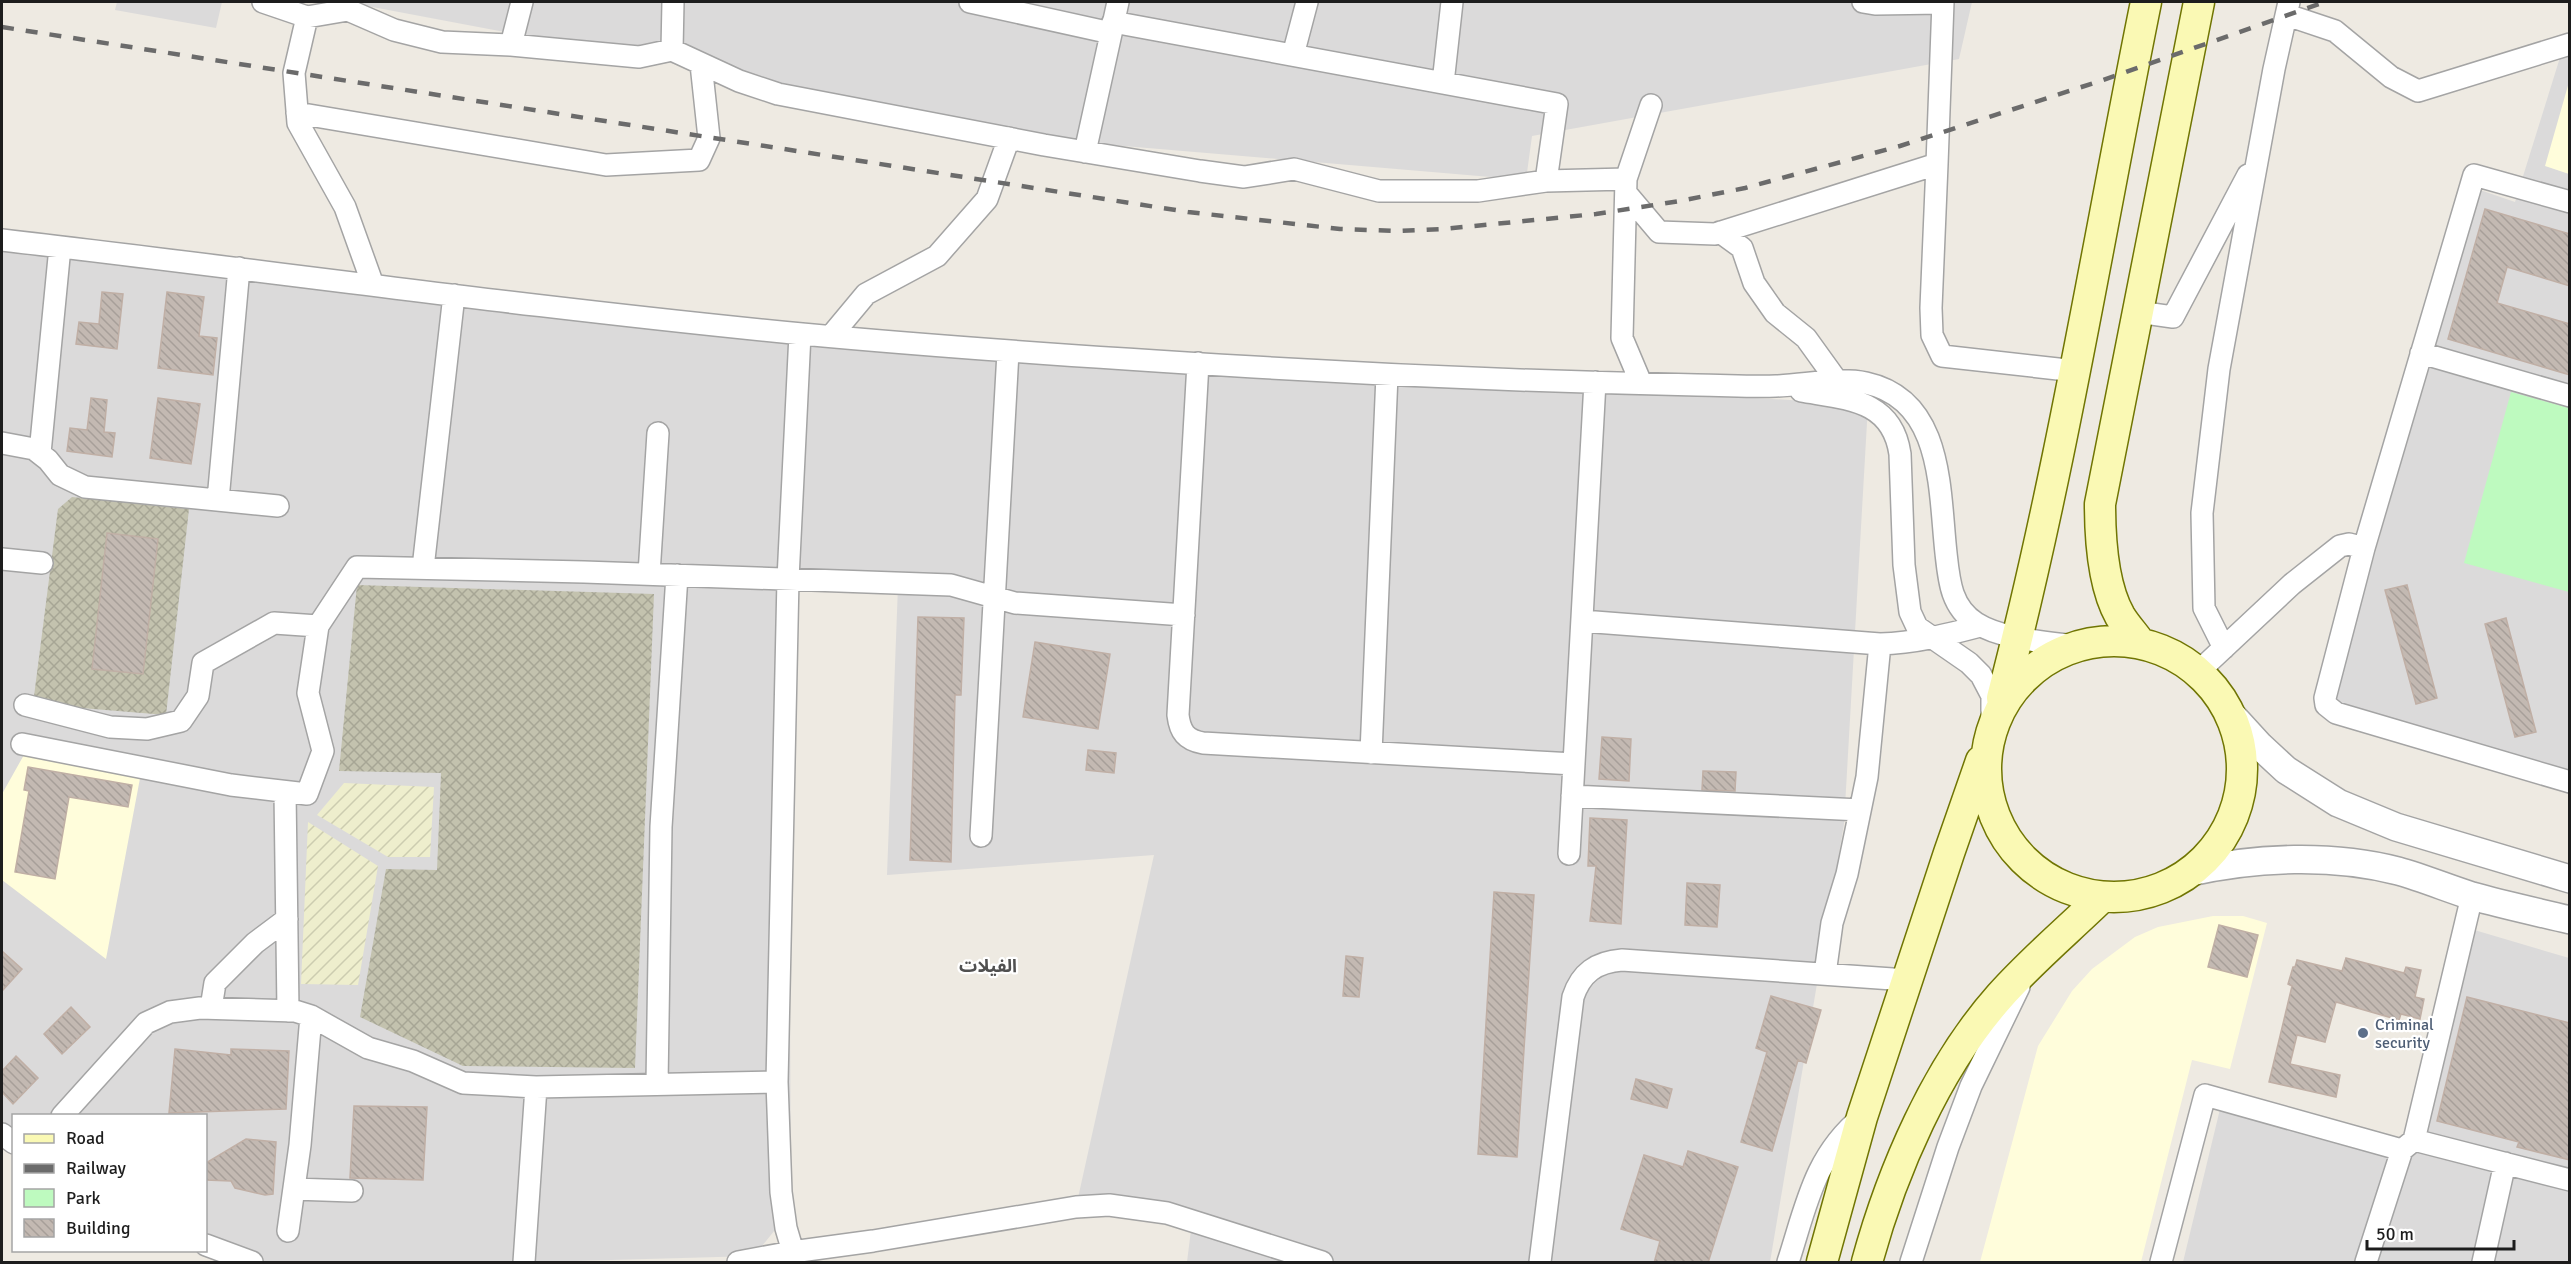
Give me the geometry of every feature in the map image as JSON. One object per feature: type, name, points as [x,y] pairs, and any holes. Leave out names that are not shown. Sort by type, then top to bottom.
[{"type":"main road","points":[[1822,1263],[1862,1117],[1993,727],[2018,637],[2076,371],[2146,2]]},
{"type":"main road","points":[[2140,643],[2120,615],[2112,594],[2104,561],[2100,504],[2199,2]]},
{"type":"main road","points":[[2108,640],[2140,643],[2171,654],[2198,672],[2215,690],[2228,711],[2240,745],[2242,763],[2239,799],[2233,816],[2216,847],[2190,872],[2177,881],[2148,893],[2102,898],[2075,892],[2050,881],[2028,865],[2010,845],[1996,821],[1988,795],[1985,768],[1993,727],[2013,690],[2032,670],[2060,652],[2075,646],[2108,640]]},
{"type":"main road","points":[[1867,1263],[1883,1209],[1916,1126],[1972,1033],[2000,996],[2102,898]]},
{"type":"street","points":[[263,2],[307,17],[348,10],[394,30],[442,42],[511,45],[639,57],[672,50],[739,81],[778,94],[1084,152],[1244,177],[1294,169],[1378,191],[1478,191],[1546,181],[1626,186]]},
{"type":"street","points":[[511,45],[522,2]]},
{"type":"street","points":[[672,50],[673,2]]},
{"type":"street","points":[[970,2],[1008,6],[1112,27],[1293,55],[1557,104],[1546,181]]},
{"type":"street","points":[[1084,152],[1118,2]]},
{"type":"street","points":[[1293,55],[1307,2]]},
{"type":"street","points":[[1443,83],[1452,2]]},
{"type":"street","points":[[1863,2],[1875,4],[1942,2],[1931,308],[1932,335],[1942,356],[2076,371]]},
{"type":"street","points":[[2224,648],[2204,608],[2202,513],[2219,369],[2288,8],[2335,31],[2391,77],[2418,91],[2570,44]]},
{"type":"street","points":[[307,17],[294,73],[298,123],[345,207],[373,285]]},
{"type":"street","points":[[297,113],[606,165],[699,160],[709,138],[701,64]]},
{"type":"street","points":[[1641,384],[1622,338],[1626,186],[1651,105]]},
{"type":"street","points":[[831,336],[866,294],[937,256],[987,199],[1009,138]]},
{"type":"street","points":[[2138,312],[2173,317],[2258,156]]},
{"type":"street","points":[[1626,186],[1659,232],[1720,232],[1937,164]]},
{"type":"street","points":[[2570,201],[2474,175],[2364,548],[2326,689],[2326,705],[2336,713],[2570,782]]},
{"type":"street","points":[[1720,232],[1742,248],[1754,283],[1775,313],[1806,338],[1837,381]]},
{"type":"street","points":[[2,240],[800,334],[1008,352],[1387,375],[1641,384],[1774,386],[1857,381],[1887,390],[1906,403],[1921,420],[1928,433],[1934,458],[1952,592],[1958,606],[1980,626],[2018,637],[2075,646]]},
{"type":"street","points":[[40,453],[60,247]]},
{"type":"street","points":[[218,500],[239,268]]},
{"type":"street","points":[[423,568],[454,295]]},
{"type":"street","points":[[794,1257],[786,1228],[782,1192],[777,1082],[788,579],[800,334]]},
{"type":"street","points":[[981,836],[1008,352]]},
{"type":"street","points":[[2421,353],[2570,396]]},
{"type":"street","points":[[1198,363],[1178,715],[1179,727],[1184,735],[1192,741],[1574,764]]},
{"type":"street","points":[[1371,753],[1387,375]]},
{"type":"street","points":[[1569,854],[1595,382]]},
{"type":"street","points":[[1774,386],[1861,403],[1877,411],[1890,426],[1899,444],[1904,565],[1910,612],[1917,627],[1969,663],[1987,684],[1992,696],[1993,727]]},
{"type":"street","points":[[650,574],[658,433]]},
{"type":"street","points":[[2,443],[26,447],[40,453],[60,475],[85,487],[278,506]]},
{"type":"street","points":[[2198,672],[2292,584],[2340,546],[2349,544],[2364,548]]},
{"type":"street","points":[[2,560],[42,563]]},
{"type":"street","points":[[22,744],[231,785],[307,794],[323,751],[308,693],[318,626],[357,567],[650,574],[951,585],[1015,603],[1184,615]]},
{"type":"street","points":[[657,1084],[661,827],[677,575]]},
{"type":"street","points":[[1582,621],[1880,644],[1906,644],[1980,626]]},
{"type":"street","points":[[25,705],[110,727],[147,729],[181,721],[198,696],[203,663],[274,623],[318,626]]},
{"type":"street","points":[[1825,974],[1832,923],[1847,874],[1869,765],[1880,644]]},
{"type":"street","points":[[2228,711],[2286,770],[2338,803],[2396,827],[2570,879]]},
{"type":"street","points":[[285,792],[288,1011]]},
{"type":"street","points":[[1572,796],[1860,810]]},
{"type":"street","points":[[2190,872],[2222,865],[2260,862],[2338,862],[2398,871],[2472,896],[2570,920]]},
{"type":"street","points":[[2366,1263],[2408,1145],[2472,896]]},
{"type":"street","points":[[211,1008],[215,983],[255,943],[287,919]]},
{"type":"street","points":[[1540,1263],[1573,997],[1585,974],[1608,961],[1622,960],[1907,980]]},
{"type":"street","points":[[1911,1263],[1948,1147],[1971,1086],[2028,968]]},
{"type":"street","points":[[64,1114],[146,1023],[185,1008],[288,1011],[311,1016],[368,1048],[413,1060],[463,1083],[536,1087],[777,1082]]},
{"type":"street","points":[[288,1231],[300,1144],[311,1016]]},
{"type":"street","points":[[524,1263],[536,1087]]},
{"type":"street","points":[[2161,1263],[2205,1095],[2408,1145],[2505,1163],[2570,1180]]},
{"type":"street","points":[[1788,1263],[1820,1166],[1838,1139],[1862,1117]]},
{"type":"street","points":[[2483,1263],[2505,1163]]},
{"type":"street","points":[[294,1189],[352,1191]]},
{"type":"street","points":[[738,1263],[836,1254],[1076,1207],[1109,1205],[1167,1213],[1322,1263]]},
{"type":"street","points":[[207,1245],[252,1263]]},
{"type":"shaded area","points":[[117,2],[222,2],[216,28],[115,10]]},
{"type":"shaded area","points":[[346,2],[1972,2],[1959,59],[1532,136],[1526,180],[1100,144]]},
{"type":"shaded area","points":[[2569,50],[2569,770],[2332,702],[2480,190],[2515,202],[2562,51]]},
{"type":"shaded area","points":[[2569,82],[2569,174],[2545,166]]},
{"type":"shaded area","points":[[2,245],[1198,363],[1868,405],[1844,824],[1770,1262],[1187,1262],[1192,1222],[1076,1207],[1154,855],[887,875],[898,586],[788,579],[791,1210],[754,1256],[539,1262],[263,1262],[207,1235],[207,1114],[12,1114],[12,1139],[2,1130]]},
{"type":"shaded area","points":[[72,497],[189,509],[166,715],[33,704],[58,509]]},
{"type":"shaded area","points":[[357,585],[654,594],[635,1068],[463,1066],[360,1017],[386,869],[437,870],[441,773],[339,771]]},
{"type":"shaded area","points":[[25,753],[141,773],[106,959],[2,880],[2,794]]},
{"type":"shaded area","points":[[344,783],[434,787],[430,857],[388,857],[317,815]]},
{"type":"shaded area","points":[[308,822],[378,866],[358,985],[301,984]]},
{"type":"shaded area","points":[[2213,916],[2243,916],[2267,923],[2230,1069],[2192,1060],[2141,1262],[1980,1262],[2038,1046],[2072,991],[2092,969],[2135,937],[2158,927]]},
{"type":"shaded area","points":[[2471,929],[2569,958],[2569,1262],[2183,1262],[2221,1105],[2409,1157]]},
{"type":"green space","points":[[2511,392],[2569,408],[2569,592],[2464,563]]},
{"type":"building","points":[[2485,209],[2570,234],[2570,286],[2507,267],[2497,303],[2570,324],[2570,375],[2448,339]]},
{"type":"building","points":[[102,292],[123,294],[117,349],[76,344],[79,322],[99,324]]},
{"type":"building","points":[[167,292],[204,297],[199,336],[217,338],[213,375],[158,368]]},
{"type":"building","points":[[91,398],[107,400],[104,432],[115,433],[112,457],[67,451],[70,428],[87,430]]},
{"type":"building","points":[[158,398],[200,404],[191,464],[150,458]]},
{"type":"building","points":[[107,533],[158,539],[143,674],[92,669]]},
{"type":"building","points":[[2407,585],[2437,698],[2416,704],[2385,590]]},
{"type":"building","points":[[918,617],[964,618],[961,695],[955,695],[951,862],[910,860]]},
{"type":"building","points":[[2506,618],[2536,732],[2515,737],[2485,624]]},
{"type":"building","points":[[1035,642],[1110,654],[1098,729],[1023,717]]},
{"type":"building","points":[[1602,737],[1631,739],[1629,781],[1599,779]]},
{"type":"building","points":[[1088,750],[1116,753],[1114,773],[1086,770]]},
{"type":"building","points":[[28,767],[132,785],[128,807],[69,797],[55,879],[15,872],[29,791],[24,790]]},
{"type":"building","points":[[1703,771],[1736,772],[1735,791],[1702,790]]},
{"type":"building","points":[[1590,818],[1627,820],[1621,924],[1590,921],[1596,866],[1588,866]]},
{"type":"building","points":[[1687,883],[1720,885],[1717,927],[1685,925]]},
{"type":"building","points":[[1494,892],[1534,895],[1517,1157],[1478,1154]]},
{"type":"building","points":[[2219,925],[2258,935],[2247,977],[2208,967]]},
{"type":"building","points":[[2,951],[22,969],[2,991]]},
{"type":"building","points":[[1346,956],[1363,958],[1359,997],[1343,996]]},
{"type":"building","points":[[2346,958],[2404,973],[2406,967],[2421,970],[2415,997],[2424,999],[2420,1019],[2401,1014],[2399,1020],[2336,1002],[2325,1042],[2297,1035],[2290,1064],[2340,1075],[2336,1097],[2269,1082],[2292,986],[2288,984],[2297,960],[2342,971]]},
{"type":"building","points":[[1771,996],[1821,1010],[1806,1063],[1798,1060],[1772,1151],[1741,1142],[1767,1052],[1756,1048]]},
{"type":"building","points":[[2467,997],[2570,1023],[2570,1160],[2517,1147],[2519,1142],[2437,1121]]},
{"type":"building","points":[[71,1007],[90,1027],[62,1054],[44,1034]]},
{"type":"building","points":[[175,1049],[231,1055],[231,1049],[289,1051],[286,1109],[169,1113]]},
{"type":"building","points":[[16,1056],[38,1078],[13,1104],[2,1092],[2,1071]]},
{"type":"building","points":[[1636,1079],[1672,1089],[1667,1108],[1631,1099]]},
{"type":"building","points":[[354,1106],[427,1107],[423,1180],[350,1178]]},
{"type":"building","points":[[246,1139],[276,1142],[273,1194],[265,1195],[235,1188],[231,1181],[207,1180],[207,1162]]},
{"type":"building","points":[[1688,1151],[1738,1167],[1708,1263],[1654,1263],[1660,1241],[1621,1229],[1644,1155],[1683,1167]]},
{"type":"railway","points":[[2,27],[1188,212],[1340,229],[1397,231],[1443,229],[1596,214],[1745,188],[1900,146],[2103,80],[2325,2]]},
{"type":"place","name":"Criminal security","points":[[2363,1033]]},
{"type":"district","name":"الفيلات","points":[[988,966]]}]
